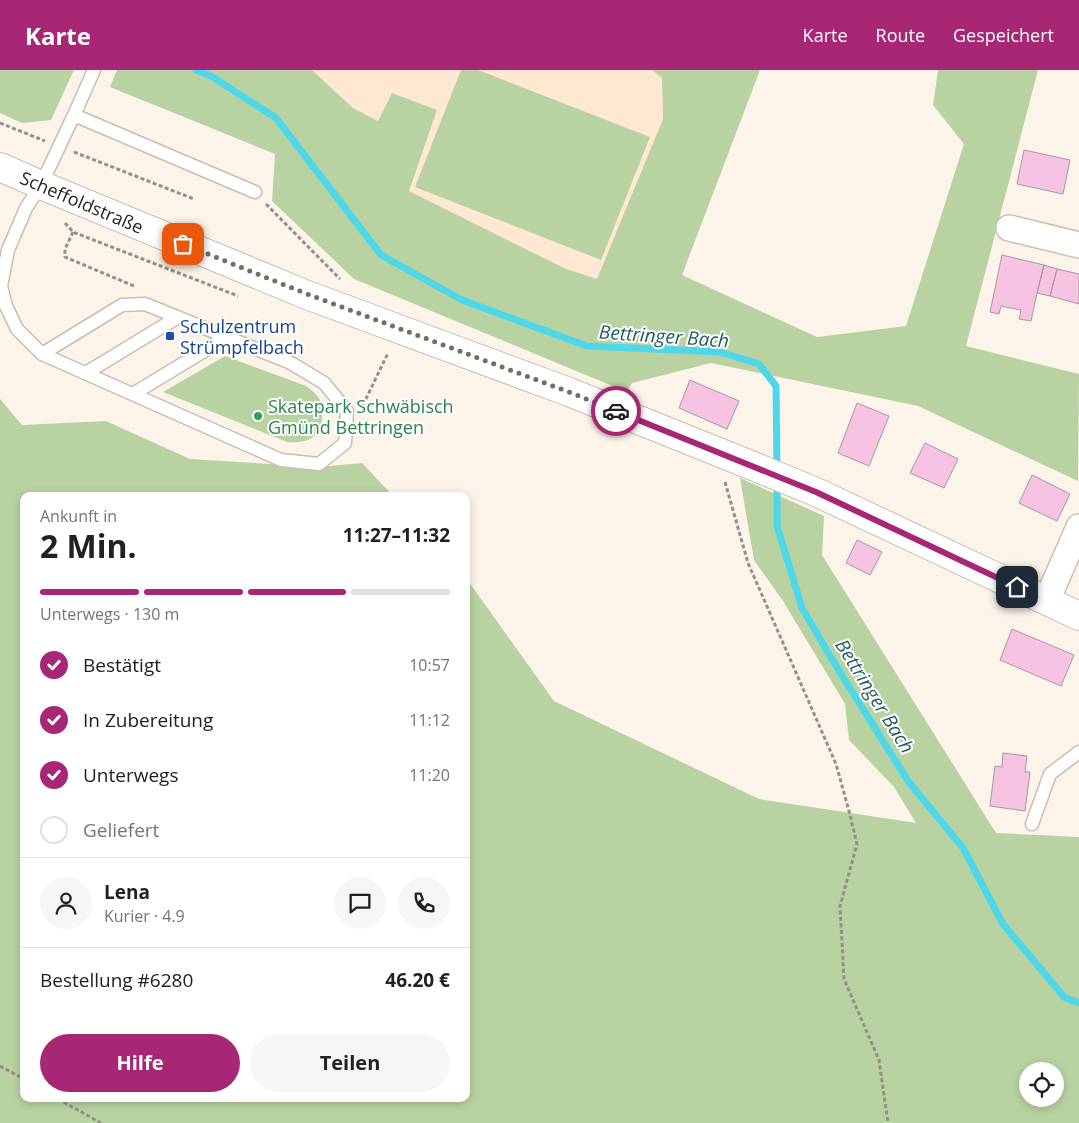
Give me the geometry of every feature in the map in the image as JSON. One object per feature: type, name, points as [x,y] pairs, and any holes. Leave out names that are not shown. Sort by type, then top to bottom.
[{"type":"main road","name":"Scheffoldstraße","points":[[0,167],[307,294],[569,392],[816,492],[1079,616]]},
{"type":"street","points":[[1009,228],[1079,244]]},
{"type":"street","points":[[1046,600],[1079,527]]},
{"type":"lane","points":[[42,354],[122,305],[145,304],[291,363],[324,383],[347,411],[345,443],[319,464],[281,460],[42,354],[17,329],[6,306],[1,286],[8,250],[26,208],[41,185],[94,70]]},
{"type":"lane","points":[[74,115],[255,192]]},
{"type":"lane","points":[[86,373],[178,317]]},
{"type":"lane","points":[[133,394],[227,337]]},
{"type":"lane","points":[[1032,824],[1050,774],[1079,752]]},
{"type":"path","points":[[108,166],[194,199]]},
{"type":"path","points":[[255,192],[342,282]]},
{"type":"path","points":[[73,232],[65,249],[66,256],[138,288]]},
{"type":"path","points":[[362,407],[388,354]]},
{"type":"path","points":[[724,477],[748,563],[836,764],[849,810],[857,844],[840,906],[844,979],[879,1060],[888,1123]]},
{"type":"path","points":[[0,1066],[20,1078]]},
{"type":"path","points":[[63,1102],[101,1123]]},
{"type":"shaded area","points":[[312,70],[652,70],[662,77],[663,119],[597,279],[566,269],[408,191],[437,111],[378,121],[353,108]]},
{"type":"green space","points":[[0,70],[74,70],[51,120],[22,123],[0,113]]},
{"type":"green space","points":[[117,70],[312,70],[353,108],[378,121],[392,93],[437,110],[409,191],[566,269],[597,279],[663,119],[662,78],[652,70],[760,70],[682,275],[817,337],[906,326],[964,144],[933,105],[938,70],[1038,70],[966,346],[1079,374],[1078,481],[918,406],[711,363],[632,383],[627,392],[354,279],[272,201],[275,154],[110,87]]},
{"type":"green space","points":[[461,70],[478,70],[650,137],[601,260],[415,187]]},
{"type":"green space","name":"Skatepark Schwäbisch Gmünd Bettringen","points":[[225,356],[306,386],[312,391],[319,398],[322,408],[322,423],[316,434],[312,438],[301,442],[287,442],[163,392]]},
{"type":"green space","points":[[0,399],[22,425],[106,421],[190,459],[319,467],[362,463],[389,492],[20,492],[20,1102],[470,1102],[470,584],[554,701],[759,799],[916,823],[894,787],[849,740],[845,704],[783,601],[754,560],[740,478],[824,516],[822,555],[996,833],[1079,837],[1079,1123],[0,1123]]},
{"type":"building","points":[[1024,150],[1070,160],[1063,194],[1017,184]]},
{"type":"building","points":[[1002,255],[1044,265],[1031,321],[1019,319],[1021,310],[1001,306],[999,314],[990,312]]},
{"type":"building","points":[[1044,265],[1057,269],[1050,296],[1037,293]]},
{"type":"building","points":[[1057,269],[1079,274],[1079,304],[1050,296]]},
{"type":"building","points":[[690,380],[739,401],[727,429],[679,408]]},
{"type":"building","points":[[857,403],[889,416],[869,466],[838,453]]},
{"type":"building","points":[[925,443],[958,459],[944,488],[910,473]]},
{"type":"building","points":[[1032,475],[1070,494],[1057,521],[1019,503]]},
{"type":"building","points":[[857,540],[882,552],[870,575],[846,563]]},
{"type":"building","points":[[1012,629],[1074,655],[1061,686],[1000,660]]},
{"type":"building","points":[[1003,753],[1027,756],[1025,772],[1030,772],[1025,811],[990,806],[995,766],[1002,767]]},
{"type":"waterway","name":"Bettringer Bach","points":[[196,70],[211,76],[276,118],[381,255],[462,300],[587,346],[720,352],[759,364],[776,386],[777,468]]},
{"type":"waterway","name":"Bettringer Bach","points":[[777,481],[777,526],[802,608],[908,781],[963,848],[1003,924],[1064,997],[1079,1003]]},
{"type":"way so far","points":[[183,244],[307,294],[616,411]]},
{"type":"place","name":"Schulzentrum Strümpfelbach","points":[[170,336]]},
{"type":"place","name":"Skatepark Schwäbisch Gmünd Bettringen","points":[[258,416]]},
{"type":"route","points":[[616,411],[816,492],[1017,587]]}]
